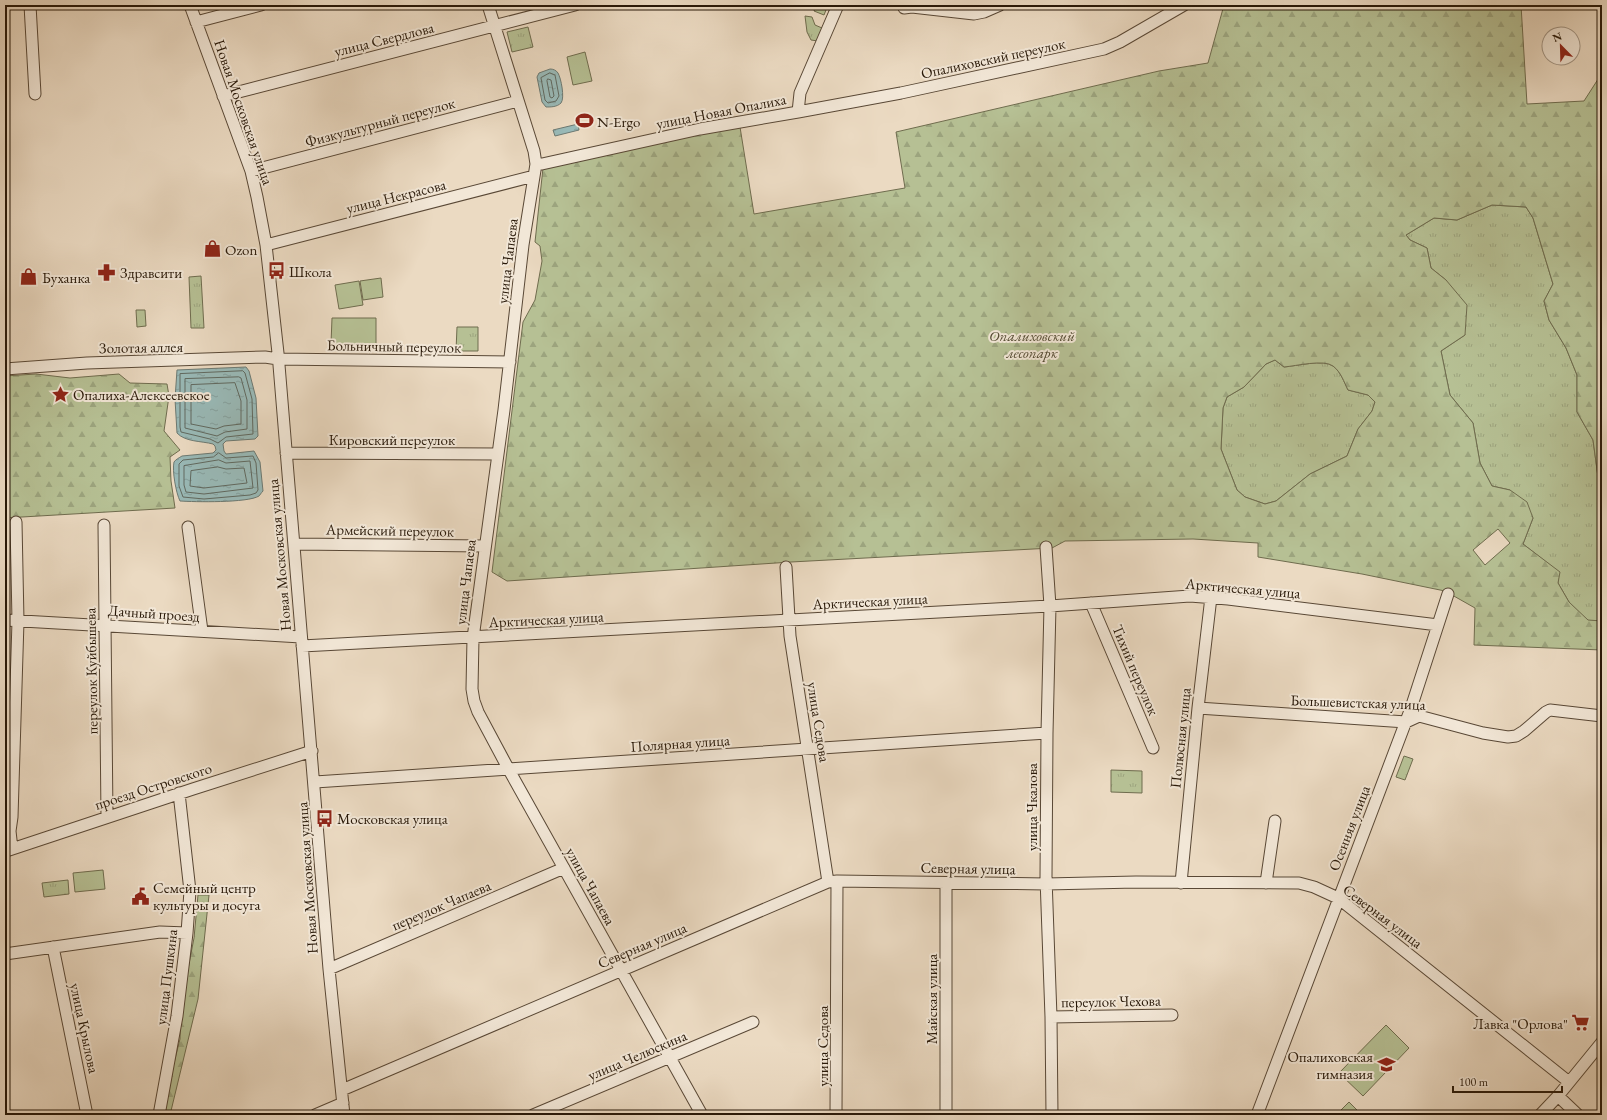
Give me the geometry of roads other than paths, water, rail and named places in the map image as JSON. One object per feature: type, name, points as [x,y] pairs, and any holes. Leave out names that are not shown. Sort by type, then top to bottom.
[{"type":"street","points":[[30,5],[35,94]]},
{"type":"street","name":"Новая Московская улица","points":[[190,5],[251,171],[258,197],[266,245],[278,359],[312,751],[329,969],[344,1115]]},
{"type":"street","points":[[196,22],[262,5]]},
{"type":"street","name":"улица Чапаева","points":[[488,5],[534,151],[536,164],[523,244],[510,362],[473,638],[472,690],[474,701],[478,712],[509,770],[702,1115]]},
{"type":"street","name":"улица Свердлова","points":[[223,96],[575,5]]},
{"type":"street","name":"улица Новая Опалиха","points":[[536,164],[616,149],[700,129],[798,112],[800,93],[838,5]]},
{"type":"street","points":[[904,8],[912,7],[974,14],[984,12],[1000,5]]},
{"type":"street","name":"Опалиховский переулок","points":[[798,112],[901,93],[1104,49],[1120,42],[1184,5]]},
{"type":"street","name":"Физкультурный переулок","points":[[251,171],[518,101]]},
{"type":"street","name":"улица Некрасова","points":[[266,245],[534,176]]},
{"type":"street","name":"Золотая аллея","points":[[5,369],[88,363],[266,357],[278,359]]},
{"type":"street","name":"Больничный переулок","points":[[278,359],[510,362]]},
{"type":"street","name":"Кировский переулок","points":[[286,453],[498,454]]},
{"type":"street","points":[[8,850],[12,810],[18,621],[16,522]]},
{"type":"street","name":"переулок Куйбышева","points":[[104,525],[107,817]]},
{"type":"street","points":[[188,527],[202,631]]},
{"type":"street","name":"Армейский переулок","points":[[294,544],[485,546]]},
{"type":"street","name":"улица Чкалова","points":[[1046,547],[1050,606],[1046,884],[1051,1016],[1052,1115]]},
{"type":"street","name":"улица Седова","points":[[786,567],[790,636],[808,748],[833,881],[836,1115]]},
{"type":"street","name":"Осенняя улица","points":[[1257,1115],[1406,722],[1448,594]]},
{"type":"street","name":"Арктическая улица","points":[[302,641],[473,638],[1050,606],[1190,596],[1211,597],[1438,625]]},
{"type":"street","name":"Полюсная улица","points":[[1181,883],[1198,708],[1211,597]]},
{"type":"street","name":"Тихий переулок","points":[[1092,603],[1154,748]]},
{"type":"street","name":"Дачный проезд","points":[[5,620],[202,631],[302,641]]},
{"type":"street","name":"Большевистская улица","points":[[1198,708],[1406,722],[1419,716],[1483,733],[1508,737],[1516,736],[1524,731],[1550,710],[1602,716]]},
{"type":"street","name":"Полярная улица","points":[[314,782],[1047,733]]},
{"type":"street","name":"проезд Островского","points":[[8,850],[179,793],[312,751]]},
{"type":"street","name":"улица Пушкина","points":[[159,1115],[177,1016],[187,933],[190,891],[179,793]]},
{"type":"street","points":[[1266,883],[1276,821]]},
{"type":"street","name":"переулок Чапаева","points":[[329,969],[564,868]]},
{"type":"street","name":"Северная улица","points":[[342,1090],[620,970],[833,881],[1046,884],[1299,883],[1314,887],[1338,898],[1465,997],[1569,1082]]},
{"type":"street","name":"Майская улица","points":[[946,883],[946,1115]]},
{"type":"street","points":[[5,954],[160,932],[187,933]]},
{"type":"street","name":"улица Крылова","points":[[53,947],[87,1115]]},
{"type":"street","name":"переулок Чехова","points":[[1051,1016],[1172,1015]]},
{"type":"street","name":"улица Челюскина","points":[[533,1115],[753,1022]]},
{"type":"street","points":[[1540,1115],[1558,1096],[1602,1042]]},
{"type":"street","points":[[1558,1096],[1578,1115]]},
{"type":"street","points":[[315,1115],[343,1103]]},
{"type":"water","points":[[550,69],[555,70],[558,73],[563,97],[561,103],[546,107],[542,102],[537,77],[539,73]]},
{"type":"water","points":[[578,124],[579,130],[555,136],[553,130]]},
{"type":"water","points":[[246,367],[249,371],[256,398],[258,436],[255,439],[226,441],[223,444],[226,454],[254,451],[260,462],[263,491],[259,496],[244,500],[221,502],[180,501],[175,482],[174,462],[182,456],[213,453],[216,450],[213,444],[189,440],[177,433],[175,399],[177,370]]},
{"type":"place","name":"N-Ergo","points":[[584,121]]},
{"type":"place","name":"Ozon","points":[[212,249]]},
{"type":"place","name":"Школа","points":[[276,271]]},
{"type":"place","name":"Здравсити","points":[[107,272]]},
{"type":"place","name":"Буханка","points":[[29,277]]},
{"type":"place","name":"Опалиха-Алексеевское","points":[[60,394]]},
{"type":"place","name":"Московская улица","points":[[324,818]]},
{"type":"place","name":"Семейный центр культуры и досуга","points":[[140,896]]},
{"type":"place","name":"Лавка \"Орлова\"","points":[[1581,1023]]},
{"type":"place","name":"Опалиховская гимназия","points":[[1386,1065]]},
{"type":"park label","name":"Опалиховский лесопарк","points":[[1032,344]]}]
